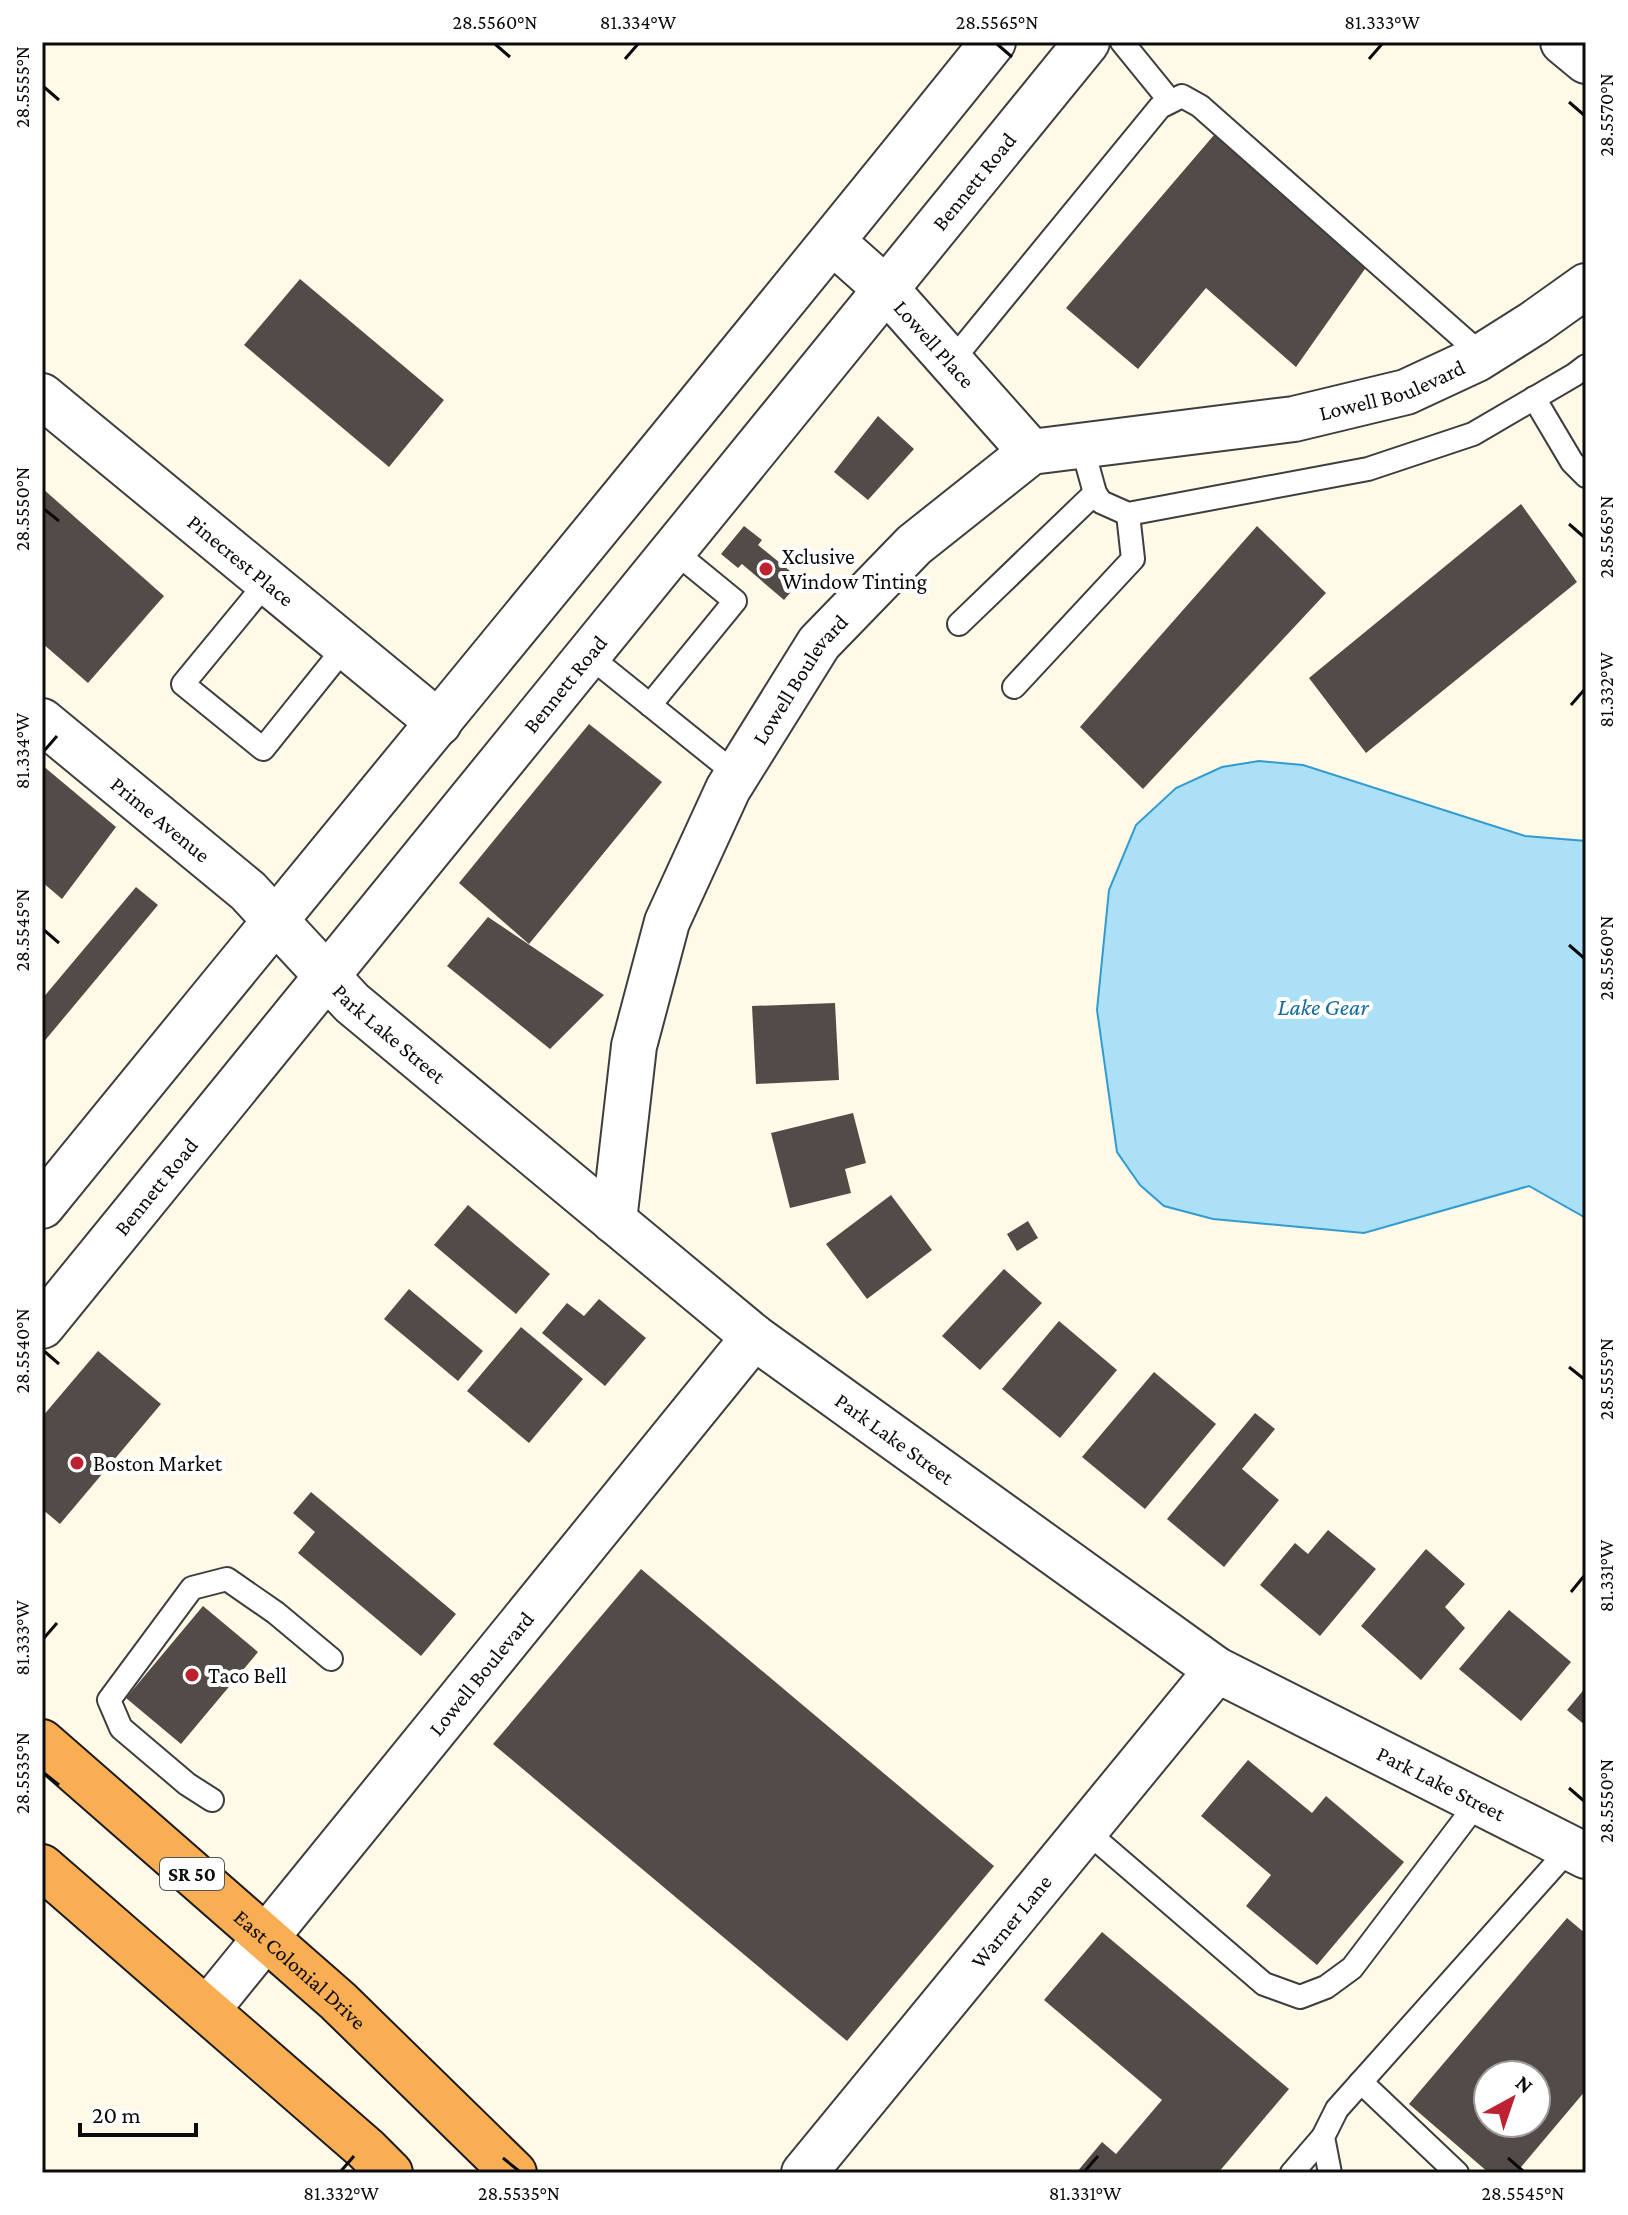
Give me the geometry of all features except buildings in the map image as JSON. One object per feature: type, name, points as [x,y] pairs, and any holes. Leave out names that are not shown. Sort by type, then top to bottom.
[{"type":"highway","name":"East Colonial Drive","points":[[42,1742],[338,2001],[514,2173]]},
{"type":"highway","points":[[42,1867],[390,2173]]},
{"type":"street","points":[[42,1206],[833,242],[993,42]]},
{"type":"street","name":"Bennett Road","points":[[42,1326],[1087,42]]},
{"type":"street","points":[[1563,42],[1586,61]]},
{"type":"street","name":"Lowell Place","points":[[833,242],[887,290],[1031,452]]},
{"type":"street","name":"Lowell Boulevard","points":[[614,1221],[634,1046],[667,922],[728,789],[819,643],[914,545],[1031,452],[1294,419],[1406,392],[1483,356],[1586,286]]},
{"type":"street","name":"Pinecrest Place","points":[[42,396],[439,723]]},
{"type":"street","name":"Prime Avenue","points":[[42,721],[248,891],[275,920]]},
{"type":"street","name":"Park Lake Street","points":[[275,920],[352,1003],[754,1337],[1217,1670],[1578,1852]]},
{"type":"street","name":"Lowell Boulevard","points":[[207,2010],[754,1337]]},
{"type":"street","name":"Warner Lane","points":[[804,2173],[1217,1670]]},
{"type":"lane","points":[[1122,42],[1170,101]]},
{"type":"lane","points":[[951,362],[1160,107],[1182,96],[1200,106],[1483,356]]},
{"type":"lane","points":[[1082,446],[1095,493],[1101,502],[1128,514],[1368,469],[1473,434],[1586,366]]},
{"type":"lane","points":[[1534,398],[1572,462],[1586,476]]},
{"type":"lane","points":[[959,624],[1095,493]]},
{"type":"lane","points":[[1014,687],[1133,559],[1128,514]]},
{"type":"lane","points":[[650,705],[735,601],[674,551]]},
{"type":"lane","points":[[267,582],[183,684],[263,749],[345,647]]},
{"type":"lane","points":[[588,655],[737,775]]},
{"type":"lane","points":[[212,1800],[187,1784],[121,1728],[109,1700],[192,1588],[227,1579],[276,1613],[331,1659]]},
{"type":"lane","points":[[1085,1830],[1264,1984],[1300,1997],[1326,1987],[1352,1968],[1478,1802]]},
{"type":"lane","points":[[1292,2173],[1323,2137],[1337,2109],[1361,2082],[1578,1852]]},
{"type":"lane","points":[[1361,2082],[1457,2173]]},
{"type":"lane","points":[[1323,2137],[1330,2173]]},
{"type":"water","name":"Lake Gear","points":[[1259,761],[1303,765],[1525,836],[1586,841],[1586,1218],[1529,1186],[1364,1233],[1213,1219],[1164,1206],[1140,1185],[1117,1152],[1097,1010],[1109,890],[1136,825],[1176,788],[1222,767]]},
{"type":"place","name":"Xclusive Window Tinting","points":[[766,569]]},
{"type":"place","name":"Boston Market","points":[[77,1463]]},
{"type":"place","name":"Taco Bell","points":[[192,1675]]}]
